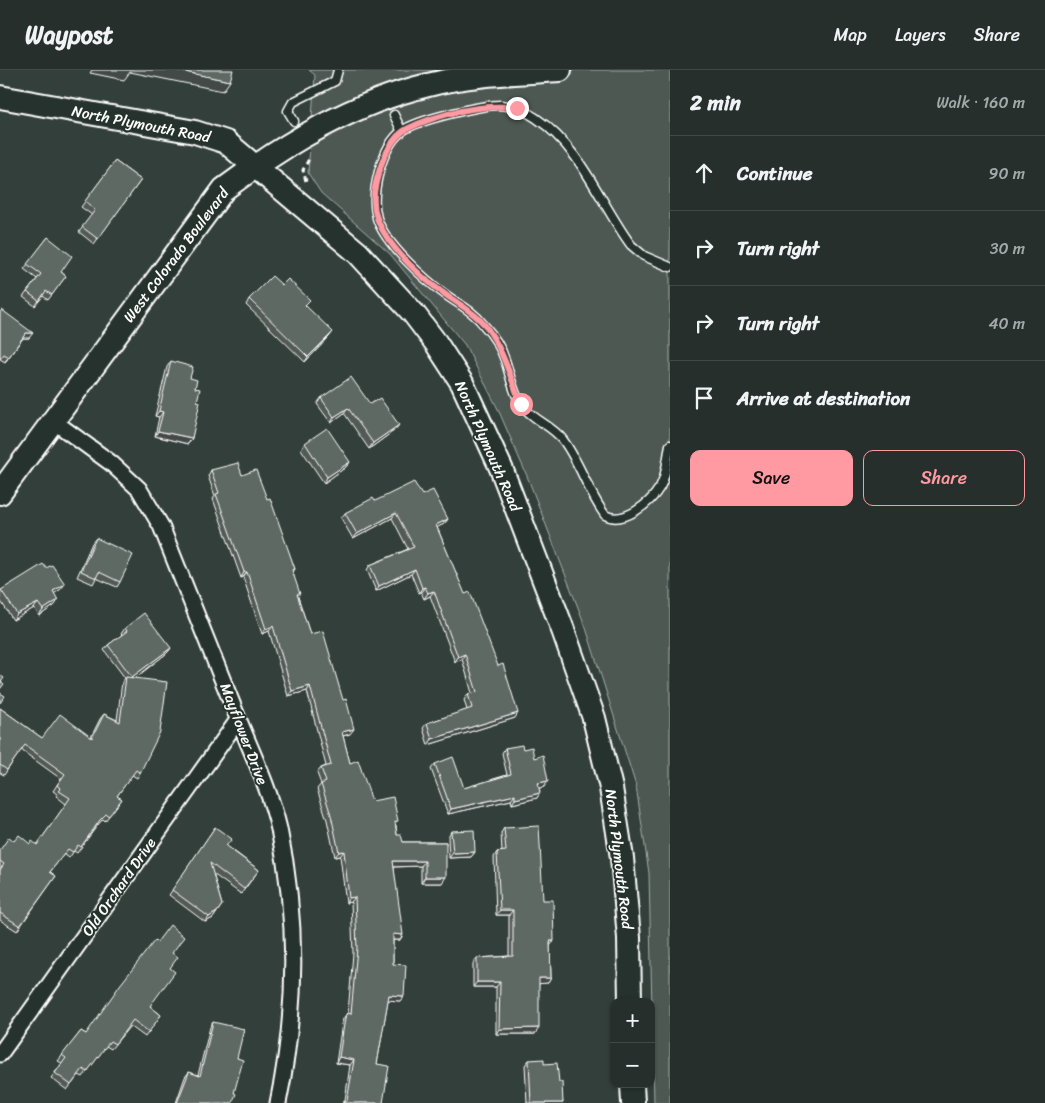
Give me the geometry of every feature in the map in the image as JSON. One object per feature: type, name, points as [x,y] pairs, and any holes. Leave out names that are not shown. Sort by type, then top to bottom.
[{"type":"street","name":"West Colorado Boulevard","points":[[0,493],[224,189],[256,165],[303,136],[386,97],[429,84],[473,76],[560,70]]},
{"type":"street","name":"North Plymouth Road","points":[[0,97],[194,132],[226,142],[256,165],[358,252],[414,314],[462,383],[482,425],[556,612],[594,718],[610,788],[622,858],[629,938],[630,998]]},
{"type":"street","name":"Mayflower Drive","points":[[52,420],[111,463],[139,488],[161,526],[260,772],[278,827],[293,930],[292,1019],[278,1103]]},
{"type":"street","name":"Old Orchard Drive","points":[[0,1054],[238,720]]},
{"type":"street","points":[[632,1088],[632,1103]]},
{"type":"lane","points":[[294,121],[288,111],[293,102],[335,81],[338,70]]},
{"type":"lane","points":[[670,267],[644,256],[631,245],[576,156],[544,124],[517,108],[500,105],[474,108],[430,120],[402,132],[392,143],[379,172],[374,202],[377,220],[386,236],[410,264],[434,286],[475,314],[484,324],[504,358],[521,404],[561,438],[605,515],[612,519],[621,518],[651,499],[660,487],[665,474],[670,445]]},
{"type":"lane","points":[[394,115],[402,132]]},
{"type":"shaded area","points":[[309,70],[670,70],[670,1103],[654,1103],[655,998],[652,998],[649,873],[636,786],[586,628],[527,476],[497,407],[465,345],[390,254],[321,193],[308,173],[315,75]]},
{"type":"building","points":[[175,70],[233,70],[230,81]]},
{"type":"building","points":[[115,161],[141,180],[98,239],[82,227],[95,210],[85,201]]},
{"type":"building","points":[[48,237],[72,256],[61,272],[66,276],[52,295],[46,291],[39,301],[27,292],[41,274],[27,264]]},
{"type":"building","points":[[272,276],[282,285],[288,279],[310,300],[305,305],[333,332],[308,357],[249,299]]},
{"type":"building","points":[[2,310],[33,333],[26,333],[9,357],[4,354],[0,359],[0,312]]},
{"type":"building","points":[[171,361],[193,367],[190,378],[197,380],[195,388],[200,389],[197,401],[200,402],[192,438],[158,431],[163,412],[159,411]]},
{"type":"building","points":[[351,377],[370,404],[380,398],[399,425],[373,443],[348,408],[334,417],[321,398]]},
{"type":"building","points":[[327,428],[350,462],[327,477],[305,443]]},
{"type":"building","points":[[238,463],[242,475],[256,470],[267,499],[270,498],[295,569],[292,570],[300,594],[297,594],[310,634],[323,631],[343,700],[346,699],[354,729],[342,732],[350,763],[358,760],[372,801],[393,797],[398,821],[395,822],[397,835],[401,835],[403,842],[446,842],[446,877],[425,877],[425,861],[393,861],[403,935],[393,934],[393,964],[406,965],[404,996],[389,995],[377,1064],[389,1066],[383,1103],[343,1103],[344,1100],[347,1101],[354,1060],[339,1057],[345,1018],[347,1013],[351,1014],[357,948],[355,897],[349,898],[344,851],[339,852],[331,815],[321,784],[326,782],[321,768],[331,765],[310,686],[292,691],[273,626],[266,629],[247,572],[244,572],[216,494],[219,493],[211,470]]},
{"type":"building","points":[[414,482],[422,495],[433,490],[448,519],[436,525],[465,594],[470,592],[498,666],[503,664],[518,713],[432,739],[427,723],[472,708],[468,694],[477,692],[465,654],[458,657],[434,591],[428,593],[425,587],[422,588],[415,569],[379,586],[370,565],[414,547],[396,513],[357,534],[345,513],[373,498],[375,501]]},
{"type":"building","points":[[96,538],[133,555],[120,582],[99,572],[96,578],[81,571]]},
{"type":"building","points":[[43,564],[46,568],[52,565],[65,584],[53,591],[58,600],[43,610],[38,603],[17,614],[1,590]]},
{"type":"building","points":[[144,613],[171,648],[132,677],[108,645],[127,631],[125,628]]},
{"type":"building","points":[[0,675],[4,678],[1,682],[4,684],[0,689]]},
{"type":"building","points":[[126,677],[167,682],[160,732],[140,773],[136,770],[117,796],[122,799],[109,816],[106,814],[100,820],[81,847],[78,845],[73,852],[68,849],[50,872],[56,876],[20,926],[0,913],[0,870],[4,864],[0,861],[0,850],[9,837],[14,841],[19,835],[30,844],[32,841],[37,845],[70,798],[59,791],[61,789],[57,785],[65,774],[25,745],[7,770],[0,765],[0,708],[42,738],[60,714],[92,738],[104,714],[120,722]]},
{"type":"building","points":[[0,693],[5,696],[0,703]]},
{"type":"building","points":[[522,745],[523,749],[532,747],[534,758],[543,755],[548,781],[538,783],[540,793],[515,799],[515,795],[451,809],[435,764],[453,757],[464,788],[511,774],[505,748]]},
{"type":"building","points":[[539,826],[543,900],[553,900],[554,941],[550,941],[551,978],[539,978],[539,1028],[499,1029],[500,982],[477,982],[477,958],[513,956],[513,910],[500,910],[497,852],[506,851],[504,828]]},
{"type":"building","points":[[215,827],[232,839],[226,846],[259,870],[244,889],[210,863],[222,905],[217,912],[209,917],[172,890]]},
{"type":"building","points":[[474,830],[475,852],[453,853],[451,831]]},
{"type":"building","points":[[170,925],[184,937],[172,953],[178,957],[170,968],[175,972],[150,1006],[161,1015],[149,1032],[133,1020],[115,1044],[110,1041],[87,1072],[83,1069],[71,1085],[55,1073],[66,1058],[62,1055],[81,1031],[86,1034],[120,985],[155,940],[157,942]]},
{"type":"building","points":[[213,1022],[244,1029],[237,1058],[243,1060],[234,1093],[236,1094],[232,1103],[177,1103],[189,1072],[200,1076]]},
{"type":"building","points":[[544,1059],[544,1064],[557,1063],[559,1082],[562,1082],[563,1103],[531,1103],[529,1060]]},
{"type":"route","points":[[517,108],[500,105],[474,108],[430,120],[402,132],[392,143],[381,164],[374,202],[377,220],[386,236],[410,264],[434,286],[475,314],[484,324],[504,358],[521,404]]}]
